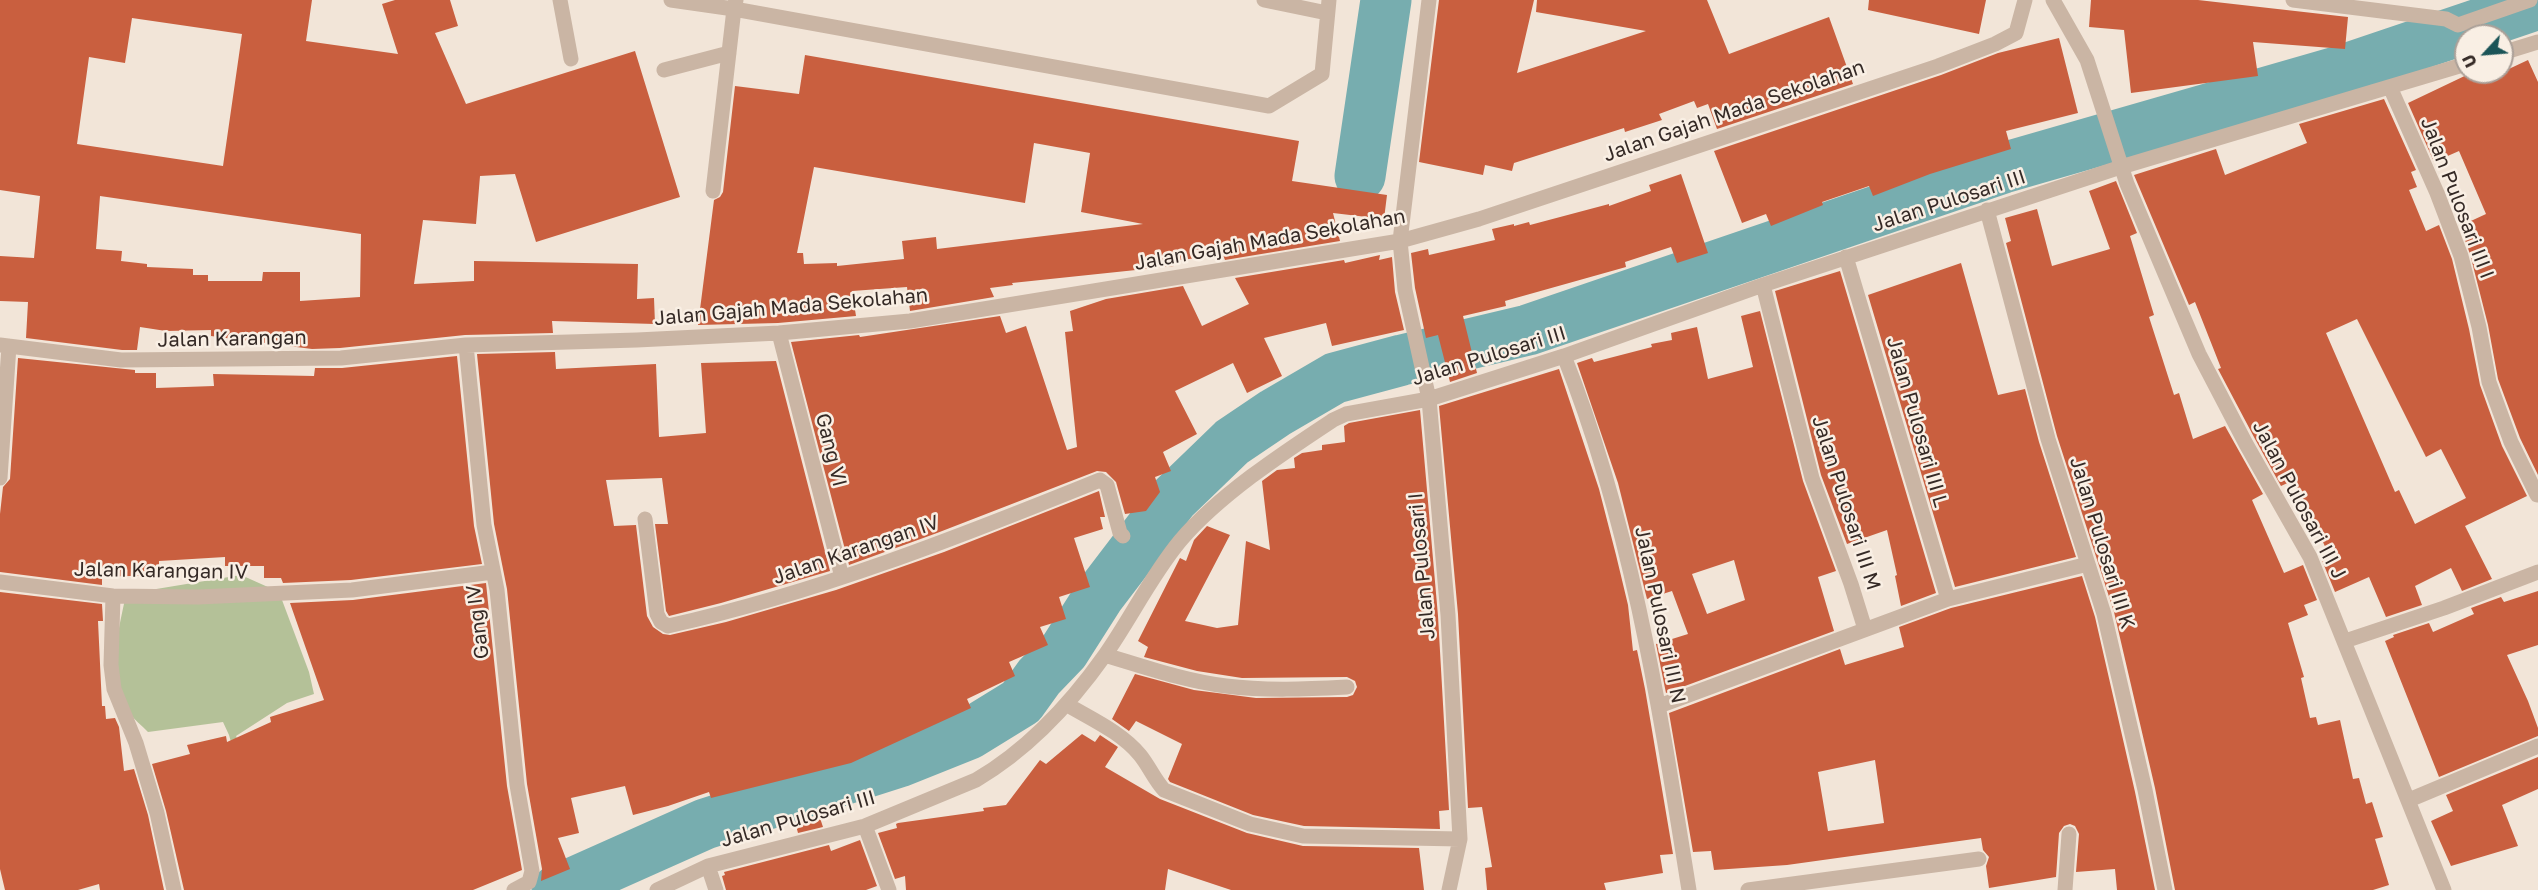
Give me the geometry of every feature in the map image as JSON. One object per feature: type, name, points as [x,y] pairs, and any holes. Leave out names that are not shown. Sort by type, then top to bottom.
[{"type":"street","points":[[560,0],[571,59]]},
{"type":"street","points":[[672,0],[735,4],[1269,106],[1322,74],[1328,7],[1264,0]]},
{"type":"street","name":"Jalan Pulosari I","points":[[1430,0],[1400,241],[1405,290],[1429,399],[1448,615],[1460,839],[1449,890]]},
{"type":"street","name":"Jalan Gajah Mada Sekolahan","points":[[466,345],[779,333],[910,321],[1400,241],[1479,219],[1938,66],[1995,44],[2016,33],[2025,0]]},
{"type":"street","name":"Jalan Pulosari III J","points":[[2053,0],[2087,60],[2119,162],[2199,354],[2241,435],[2310,557],[2444,890]]},
{"type":"street","points":[[2293,0],[2446,19],[2458,24],[2530,0]]},
{"type":"street","points":[[713,190],[735,4]]},
{"type":"street","points":[[2514,49],[2538,42]]},
{"type":"street","points":[[664,70],[729,52]]},
{"type":"street","name":"Jalan Pulosari III","points":[[657,890],[708,866],[865,826],[976,780],[993,770],[1066,705],[1105,655],[1181,541],[1251,477],[1320,429],[1346,414],[1429,399],[1564,356],[2119,162],[2454,68]]},
{"type":"street","name":"Jalan Pulosari III I","points":[[2390,87],[2437,193],[2461,256],[2477,317],[2489,382],[2511,442],[2536,495]]},
{"type":"street","name":"Jalan Pulosari III K","points":[[1987,210],[2048,439],[2104,614],[2165,890]]},
{"type":"street","name":"Jalan Pulosari III L","points":[[1846,257],[1948,599]]},
{"type":"street","name":"Jalan Pulosari III M","points":[[1763,285],[1812,478],[1865,629]]},
{"type":"street","name":"Gang VI","points":[[779,333],[842,577]]},
{"type":"street","points":[[0,478],[5,345]]},
{"type":"street","name":"Jalan Karangan","points":[[5,345],[121,360],[158,361],[341,358],[466,345]]},
{"type":"street","name":"Gang IV","points":[[466,345],[484,525],[493,572],[517,785],[532,871],[531,879],[522,888]]},
{"type":"street","name":"Jalan Pulosari III N","points":[[1564,356],[1616,514],[1659,706],[1689,890]]},
{"type":"street","name":"Jalan Karangan IV","points":[[645,519],[657,614],[659,620],[665,625],[734,612],[842,577],[964,535],[1100,480],[1107,484],[1120,533],[1123,536]]},
{"type":"street","points":[[1659,706],[1948,599],[2088,564]]},
{"type":"street","name":"Jalan Karangan IV","points":[[0,582],[113,596],[285,594],[352,590],[493,572]]},
{"type":"street","points":[[2345,641],[2444,608],[2538,572]]},
{"type":"street","points":[[113,596],[111,665],[114,689],[136,743],[157,813],[174,890]]},
{"type":"street","points":[[1105,655],[1187,680],[1226,686],[1280,690],[1347,687]]},
{"type":"street","points":[[1066,705],[1126,742],[1140,755],[1156,782],[1164,789],[1250,824],[1303,837],[1460,839]]},
{"type":"street","points":[[2409,800],[2538,746]]},
{"type":"street","points":[[865,826],[889,890]]},
{"type":"street","points":[[2065,890],[2069,834]]},
{"type":"street","points":[[1748,890],[1979,859]]},
{"type":"street","points":[[708,866],[717,890]]},
{"type":"green space","points":[[241,575],[279,592],[309,672],[314,694],[287,703],[236,736],[247,763],[235,756],[223,722],[148,732],[128,712],[121,699],[115,670],[117,638],[126,594]]},
{"type":"building","points":[[0,0],[312,0],[306,41],[398,54],[382,4],[395,0],[450,0],[458,26],[435,33],[466,104],[635,51],[680,197],[536,242],[515,174],[480,176],[476,224],[423,220],[414,284],[474,281],[474,261],[638,264],[637,299],[654,298],[655,324],[552,321],[553,333],[465,335],[312,349],[211,336],[211,330],[166,331],[140,327],[137,350],[122,350],[26,338],[28,302],[0,301],[0,256],[34,258],[40,196],[0,190]],"holes":[[[132,18],[242,34],[223,166],[77,144],[89,57],[125,63]],[[100,196],[361,234],[360,297],[300,301],[300,272],[263,272],[262,281],[208,281],[208,275],[193,275],[193,269],[147,267],[147,264],[121,261],[122,251],[96,249]]]},
{"type":"building","points":[[1439,0],[1534,0],[1517,73],[1646,31],[1536,12],[1537,0],[1707,0],[1729,54],[1829,17],[1853,84],[1717,129],[1708,104],[1697,108],[1694,101],[1659,114],[1662,120],[1625,132],[1624,128],[1514,163],[1512,171],[1485,165],[1483,175],[1419,162]]},
{"type":"building","points":[[1869,0],[1986,0],[1979,34],[1868,10]]},
{"type":"building","points":[[2091,0],[2198,0],[2348,17],[2345,49],[2253,42],[2258,76],[2131,93],[2124,30],[2089,27]]},
{"type":"building","points":[[2059,38],[2078,113],[2006,131],[2011,149],[1930,174],[1873,196],[1869,186],[1822,202],[1823,205],[1771,226],[1766,214],[1742,223],[1714,151],[1941,75],[1998,53]]},
{"type":"building","points":[[805,55],[1299,141],[1292,181],[1387,195],[1384,219],[1333,213],[1340,241],[1225,260],[1223,255],[1172,261],[1174,266],[1012,283],[1013,285],[990,288],[994,297],[910,311],[907,287],[852,291],[856,316],[778,323],[698,325],[714,200],[723,192],[735,86],[799,94]],"holes":[[[1034,143],[1090,153],[1081,212],[1143,224],[937,249],[936,237],[902,241],[904,259],[837,266],[837,263],[804,264],[803,253],[797,253],[814,167],[1025,203]]]},
{"type":"building","points":[[2528,60],[2538,82],[2538,475],[2520,438],[2498,379],[2488,325],[2470,254],[2460,226],[2486,214],[2459,151],[2434,162],[2408,103],[2454,81],[2454,84],[2514,84],[2514,67]]},
{"type":"building","points":[[2384,99],[2416,170],[2411,172],[2417,187],[2409,190],[2426,231],[2439,225],[2452,259],[2480,385],[2502,446],[2527,496],[2465,526],[2492,579],[2462,591],[2451,568],[2415,586],[2422,605],[2386,617],[2369,577],[2335,592],[2321,558],[2329,555],[2294,480],[2281,486],[2218,369],[2221,368],[2195,302],[2189,305],[2134,175],[2216,149],[2225,175],[2307,143],[2299,124]],"holes":[[[2357,319],[2426,457],[2441,449],[2466,498],[2415,524],[2399,490],[2395,492],[2326,333]]]},
{"type":"building","points":[[1681,174],[1708,253],[1677,263],[1671,247],[1625,262],[1626,267],[1505,301],[1506,306],[1463,316],[1477,373],[1450,382],[1438,335],[1426,338],[1415,288],[1411,253],[1428,249],[1429,255],[1495,240],[1492,229],[1529,222],[1530,225],[1609,204],[1609,206],[1651,191],[1649,185]]},
{"type":"building","points":[[2116,181],[2137,233],[2130,236],[2154,315],[2149,317],[2174,395],[2179,393],[2193,439],[2225,426],[2263,494],[2252,500],[2284,573],[2303,565],[2317,600],[2304,605],[2308,615],[2288,623],[2304,677],[2301,678],[2310,718],[2316,717],[2318,725],[2340,720],[2353,779],[2359,778],[2366,804],[2372,802],[2383,837],[2375,839],[2389,885],[2373,890],[2175,890],[2155,788],[2114,612],[2057,436],[2006,243],[2011,241],[2005,218],[2037,209],[2052,266],[2110,249],[2089,191]]},
{"type":"building","points":[[1380,255],[1379,260],[1392,257],[1395,292],[1404,330],[1332,346],[1326,323],[1264,338],[1282,376],[1247,393],[1233,363],[1175,391],[1197,434],[1163,452],[1171,471],[1155,477],[1160,492],[1146,511],[1125,514],[1116,482],[1106,472],[1097,471],[849,565],[791,342],[859,335],[860,337],[1000,316],[1006,333],[1026,326],[1067,450],[1077,447],[1065,332],[1073,331],[1070,311],[1106,299],[1183,286],[1202,326],[1249,304],[1235,278],[1344,260],[1345,263]]},
{"type":"building","points":[[1961,263],[1998,395],[2025,389],[2039,442],[2076,557],[1955,587],[1868,295]]},
{"type":"building","points":[[1840,271],[1936,593],[1901,606],[1887,530],[1847,544],[1821,475],[1775,291]]},
{"type":"building","points":[[1760,311],[1803,481],[1836,571],[1818,577],[1834,631],[1666,693],[1656,644],[1688,634],[1672,591],[1647,599],[1618,483],[1577,363],[1592,358],[1594,362],[1652,347],[1651,344],[1672,340],[1671,333],[1697,327],[1708,379],[1753,367],[1741,316]],"holes":[[[1734,560],[1745,600],[1707,614],[1692,574]]]},
{"type":"building","points":[[555,352],[556,369],[656,364],[659,437],[706,433],[701,363],[776,361],[830,571],[669,616],[666,611],[655,524],[668,524],[662,478],[606,480],[614,526],[636,525],[647,616],[653,627],[663,634],[670,635],[726,622],[836,590],[944,552],[1099,491],[1105,517],[1100,517],[1103,529],[1074,538],[1090,587],[1059,597],[1066,619],[1040,627],[1048,645],[1009,662],[1015,676],[967,699],[971,708],[851,763],[711,798],[709,792],[633,815],[625,786],[571,798],[579,833],[558,838],[570,869],[541,881],[542,869],[527,784],[507,589],[494,524],[477,354]]},
{"type":"building","points":[[457,356],[474,526],[482,564],[351,580],[283,583],[281,578],[264,578],[264,566],[225,566],[225,557],[159,561],[159,575],[102,577],[102,585],[0,572],[0,514],[3,487],[10,479],[18,358],[135,370],[135,373],[156,373],[156,388],[214,386],[213,374],[314,376],[315,368],[342,368]]},
{"type":"building","points":[[1559,369],[1599,489],[1628,605],[1633,651],[1637,650],[1645,689],[1673,854],[1660,855],[1663,873],[1604,883],[1606,890],[1487,890],[1485,868],[1492,867],[1482,807],[1468,808],[1458,614],[1439,406]]},
{"type":"building","points":[[1420,410],[1438,616],[1449,810],[1439,811],[1440,829],[1304,826],[1253,815],[1170,782],[1168,779],[1182,744],[1136,721],[1129,731],[1112,719],[1135,674],[1194,690],[1256,698],[1347,697],[1353,695],[1357,687],[1355,681],[1347,677],[1242,678],[1197,671],[1144,657],[1148,647],[1138,641],[1180,558],[1186,561],[1194,540],[1207,526],[1230,535],[1185,621],[1217,628],[1238,625],[1246,541],[1270,550],[1262,481],[1277,470],[1295,468],[1294,458],[1302,453],[1322,450],[1322,445],[1345,442],[1344,426],[1349,423]]},
{"type":"building","points":[[2082,576],[2095,617],[2155,890],[2117,890],[2115,869],[2076,872],[2079,834],[2075,826],[2070,824],[2064,826],[2059,833],[2056,877],[1989,888],[1986,866],[1989,857],[1983,850],[1981,838],[1787,865],[1714,870],[1711,851],[1693,852],[1669,713],[1840,649],[1845,665],[1904,647],[1899,627],[1951,608]],"holes":[[[1875,760],[1884,823],[1828,831],[1818,772]]]},
{"type":"building","points":[[486,583],[507,786],[522,870],[473,890],[184,890],[166,811],[152,764],[190,754],[187,745],[226,736],[227,742],[271,722],[270,717],[324,700],[290,603],[353,600]]},
{"type":"building","points":[[2538,591],[2538,645],[2507,655],[2528,701],[2538,728],[2538,736],[2439,777],[2385,641],[2394,637],[2393,635],[2429,623],[2433,632],[2474,614],[2471,608],[2501,597],[2504,602]]},
{"type":"building","points":[[0,592],[102,604],[103,621],[98,621],[102,706],[105,706],[106,719],[115,718],[119,727],[124,771],[134,769],[148,815],[164,890],[100,890],[99,884],[78,890],[5,890],[0,869]]},
{"type":"building","points":[[1082,734],[1095,742],[1100,735],[1118,747],[1105,767],[1160,799],[1247,833],[1303,846],[1419,848],[1424,890],[1231,890],[1168,869],[1165,890],[906,890],[905,876],[895,879],[878,833],[897,828],[898,823],[984,811],[983,808],[1006,805],[1040,760],[1046,764]]},
{"type":"building","points":[[2538,757],[2538,789],[2502,805],[2518,846],[2451,866],[2431,821],[2453,811],[2446,795]]},
{"type":"building","points":[[819,815],[823,827],[798,833],[795,822]]},
{"type":"building","points":[[860,840],[877,886],[866,890],[726,890],[722,876],[725,875],[724,872],[829,845],[831,851]]},
{"type":"waterway","points":[[1360,176],[1386,0]]},
{"type":"waterway","points":[[557,890],[705,824],[899,762],[969,734],[1021,702],[1039,677],[1064,651],[1099,596],[1173,499],[1232,442],[1275,413],[1335,378],[1528,330],[2003,168],[2340,71],[2538,4]]}]
